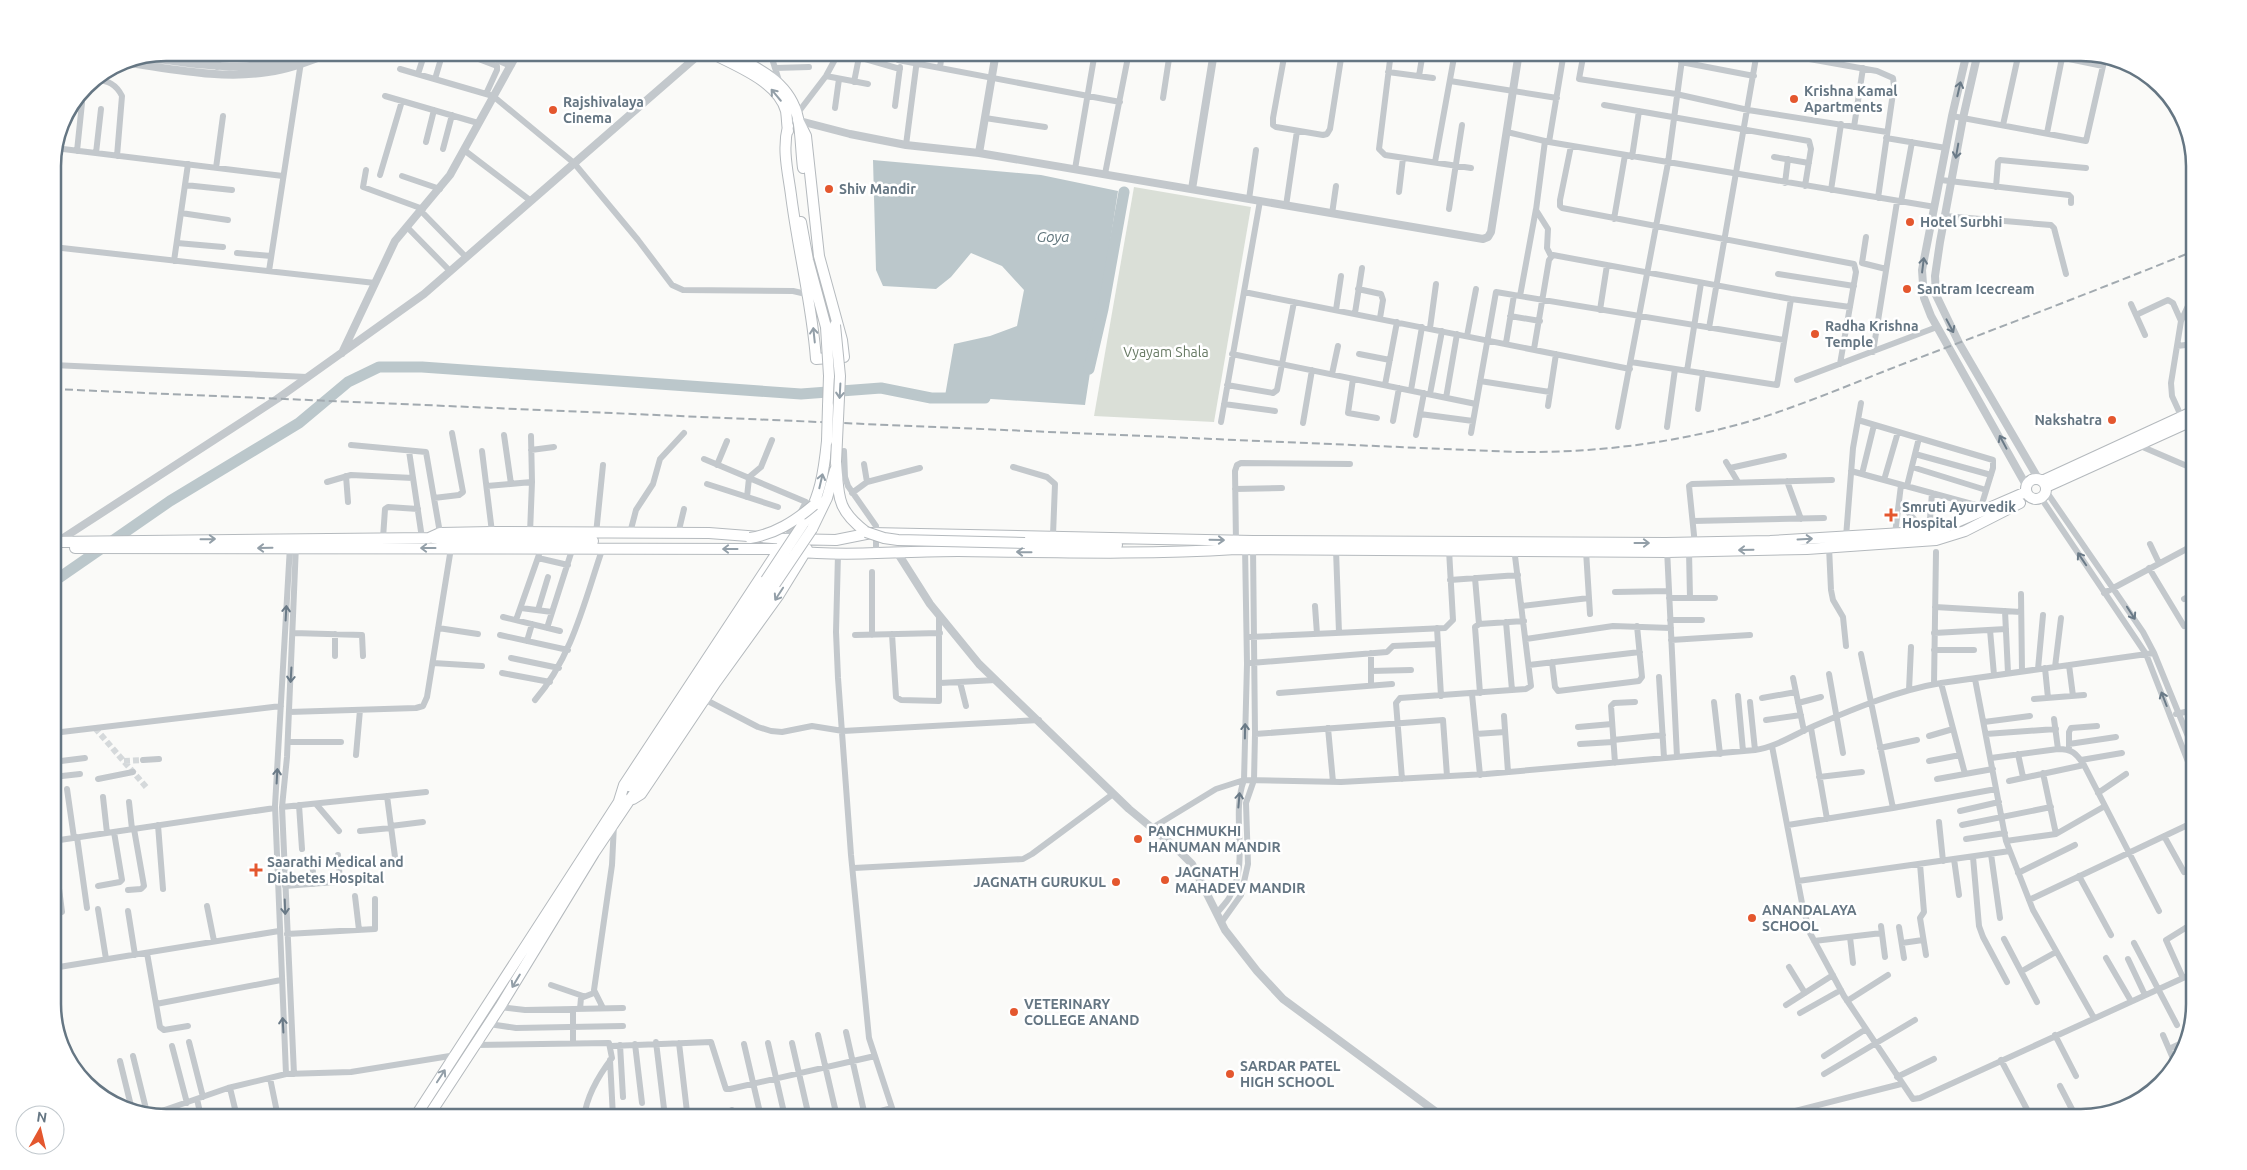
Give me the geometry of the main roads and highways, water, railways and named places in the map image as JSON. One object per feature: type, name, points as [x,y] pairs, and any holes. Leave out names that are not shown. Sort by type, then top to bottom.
[{"type":"main road","points":[[421,1109],[770,582],[814,505],[824,469],[827,441],[830,326],[808,260],[787,123],[782,103],[758,77],[727,61]]},
{"type":"main road","points":[[744,61],[780,84],[806,136],[819,256],[842,340],[844,357],[816,359],[814,328],[806,290],[784,144],[787,123]]},
{"type":"main road","points":[[770,582],[817,522],[833,482],[836,462],[840,376],[815,257],[797,117]]},
{"type":"main road","points":[[2027,491],[2035,500],[2043,487],[2132,443],[2186,420]]},
{"type":"main road","points":[[836,462],[841,505],[847,515],[858,526],[872,535],[898,540],[1160,546],[1178,546],[1188,539]]},
{"type":"main road","points":[[293,543],[540,553],[572,550],[779,549],[838,554],[897,552],[1187,552],[1245,545],[1693,548],[1782,545],[1829,547],[1936,540],[1965,531],[2027,491],[2032,480],[2043,487]]},
{"type":"main road","points":[[1782,545],[1846,537],[1936,531],[2027,491]]},
{"type":"main road","points":[[61,544],[293,543],[383,538],[426,538],[474,542],[750,538],[768,535],[796,520],[814,505]]},
{"type":"main road","points":[[426,538],[440,532],[709,533],[786,539],[836,540],[878,533],[1188,539],[1245,545],[1336,550],[1449,550],[1514,546],[1586,551],[1667,547]]},
{"type":"main road","points":[[434,1109],[500,1007],[614,822],[623,803],[624,785],[786,539]]},
{"type":"main road","points":[[623,803],[641,794],[778,596],[813,540]]},
{"type":"water","name":"Goya","points":[[873,160],[1041,175],[1118,191],[1085,405],[945,396],[954,344],[990,336],[1017,326],[1024,290],[1002,266],[971,253],[951,277],[936,289],[883,286],[876,270]]},
{"type":"waterway","points":[[1089,369],[1103,309],[1124,192]]},
{"type":"waterway","points":[[61,576],[170,501],[299,423],[348,382],[379,367],[422,367],[801,394],[881,388],[931,398],[985,398]]},
{"type":"tunnel","points":[[95,728],[147,788]]},
{"type":"tunnel","points":[[124,761],[143,760]]},
{"type":"railway","points":[[61,389],[1515,452],[1576,451],[1668,440],[1757,419],[1817,398],[2186,254]]},
{"type":"place","name":"Krishna Kamal Apartments","points":[[1794,99]]},
{"type":"place","name":"Rajshivalaya Cinema","points":[[553,110]]},
{"type":"place","name":"Shiv Mandir","points":[[829,189]]},
{"type":"place","name":"Hotel Surbhi","points":[[1910,222]]},
{"type":"place","name":"Santram Icecream","points":[[1907,289]]},
{"type":"place","name":"Radha Krishna Temple","points":[[1815,334]]},
{"type":"place","name":"Nakshatra","points":[[2112,420]]},
{"type":"place","name":"Smruti Ayurvedik Hospital","points":[[1891,515]]},
{"type":"place","name":"PANCHMUKHI HANUMAN MANDIR","points":[[1138,839]]},
{"type":"place","name":"Saarathi Medical and Diabetes Hospital","points":[[256,870]]},
{"type":"place","name":"JAGNATH MAHADEV MANDIR","points":[[1165,880]]},
{"type":"place","name":"JAGNATH GURUKUL","points":[[1116,882]]},
{"type":"place","name":"ANANDALAYA SCHOOL","points":[[1752,918]]},
{"type":"place","name":"VETERINARY COLLEGE ANAND","points":[[1014,1012]]},
{"type":"place","name":"SARDAR PATEL HIGH SCHOOL","points":[[1230,1074]]},
{"type":"park label","name":"Vyayam Shala","points":[[1166,352]]}]
